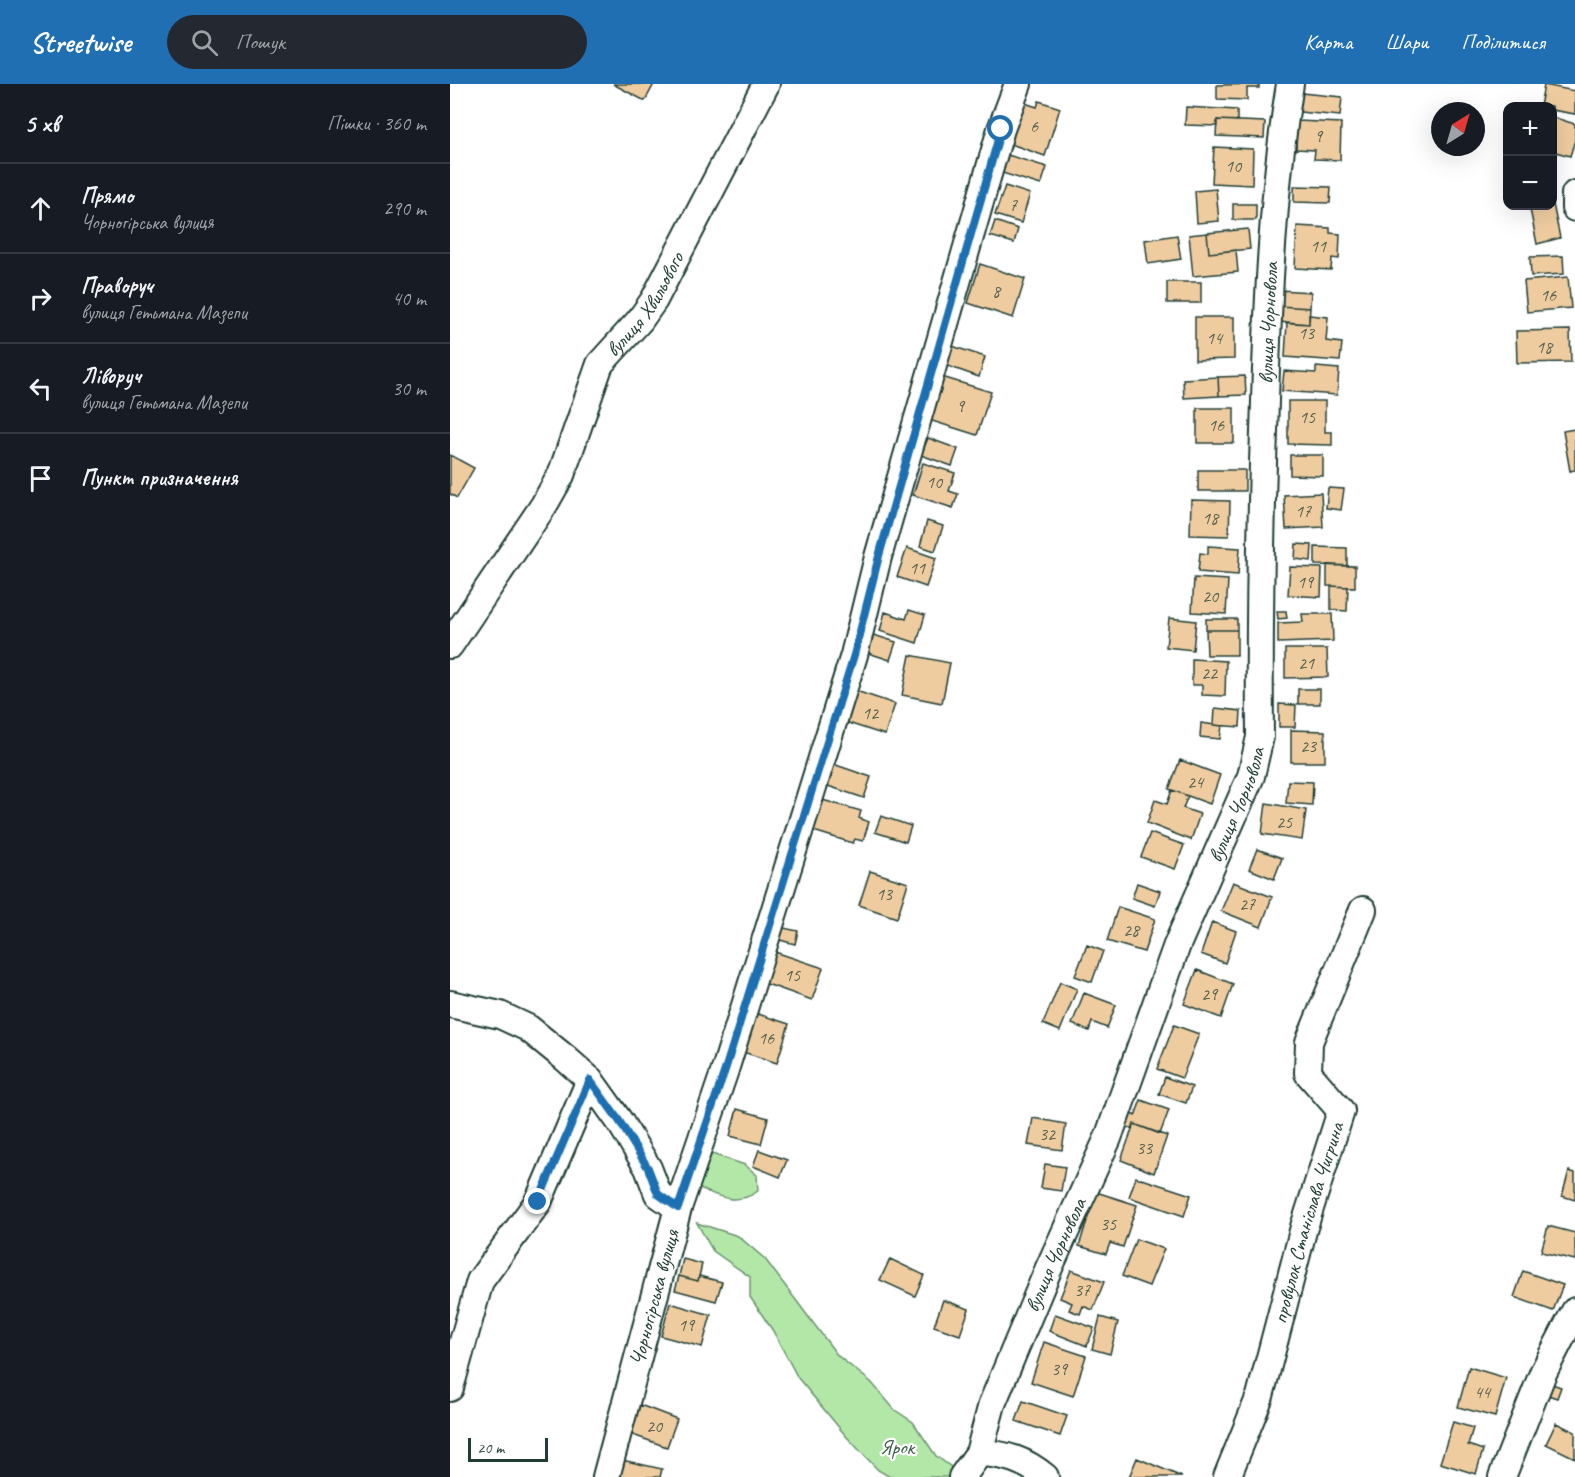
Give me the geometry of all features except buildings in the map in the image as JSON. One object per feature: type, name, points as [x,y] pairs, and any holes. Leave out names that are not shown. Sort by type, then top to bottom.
[{"type":"street","name":"вулиця Хвильового","points":[[450,645],[544,505],[573,445],[600,364],[640,320],[654,300],[766,84]]},
{"type":"street","name":"Чорногірська вулиця","points":[[606,1477],[678,1208],[725,1070],[854,655],[879,556],[1001,129],[1018,84]]},
{"type":"street","name":"вулиця Чорновола","points":[[962,1477],[979,1453],[992,1404],[1048,1270],[1108,1138],[1177,945],[1257,756],[1260,737],[1261,496],[1268,290],[1279,155],[1290,84]]},
{"type":"street","points":[[1575,194],[1575,208]]},
{"type":"street","name":"провулок Станіслава Чигрина","points":[[1227,1477],[1260,1396],[1304,1227],[1341,1111],[1308,1072],[1309,1042],[1363,910]]},
{"type":"street","points":[[450,1004],[500,1015],[528,1028],[590,1080],[620,1122],[648,1168],[658,1194],[678,1208]]},
{"type":"street","points":[[450,1388],[480,1281],[538,1202],[590,1080]]},
{"type":"street","points":[[1502,1477],[1543,1373],[1575,1311]]},
{"type":"street","points":[[979,1453],[1004,1454],[1035,1468],[1045,1477]]},
{"type":"green space","points":[[712,1154],[745,1165],[757,1175],[758,1191],[749,1196],[732,1199],[690,1184]]},
{"type":"green space","name":"Ярок","points":[[697,1223],[738,1236],[765,1259],[838,1356],[871,1382],[895,1410],[913,1422],[936,1456],[965,1477],[890,1477],[878,1470],[846,1436],[798,1378],[773,1331],[750,1297],[750,1277],[713,1251]]},
{"type":"route","points":[[538,1202],[590,1080],[620,1122],[648,1168],[658,1194],[678,1208],[725,1070],[751,979],[854,655],[879,556],[1001,129]]}]
